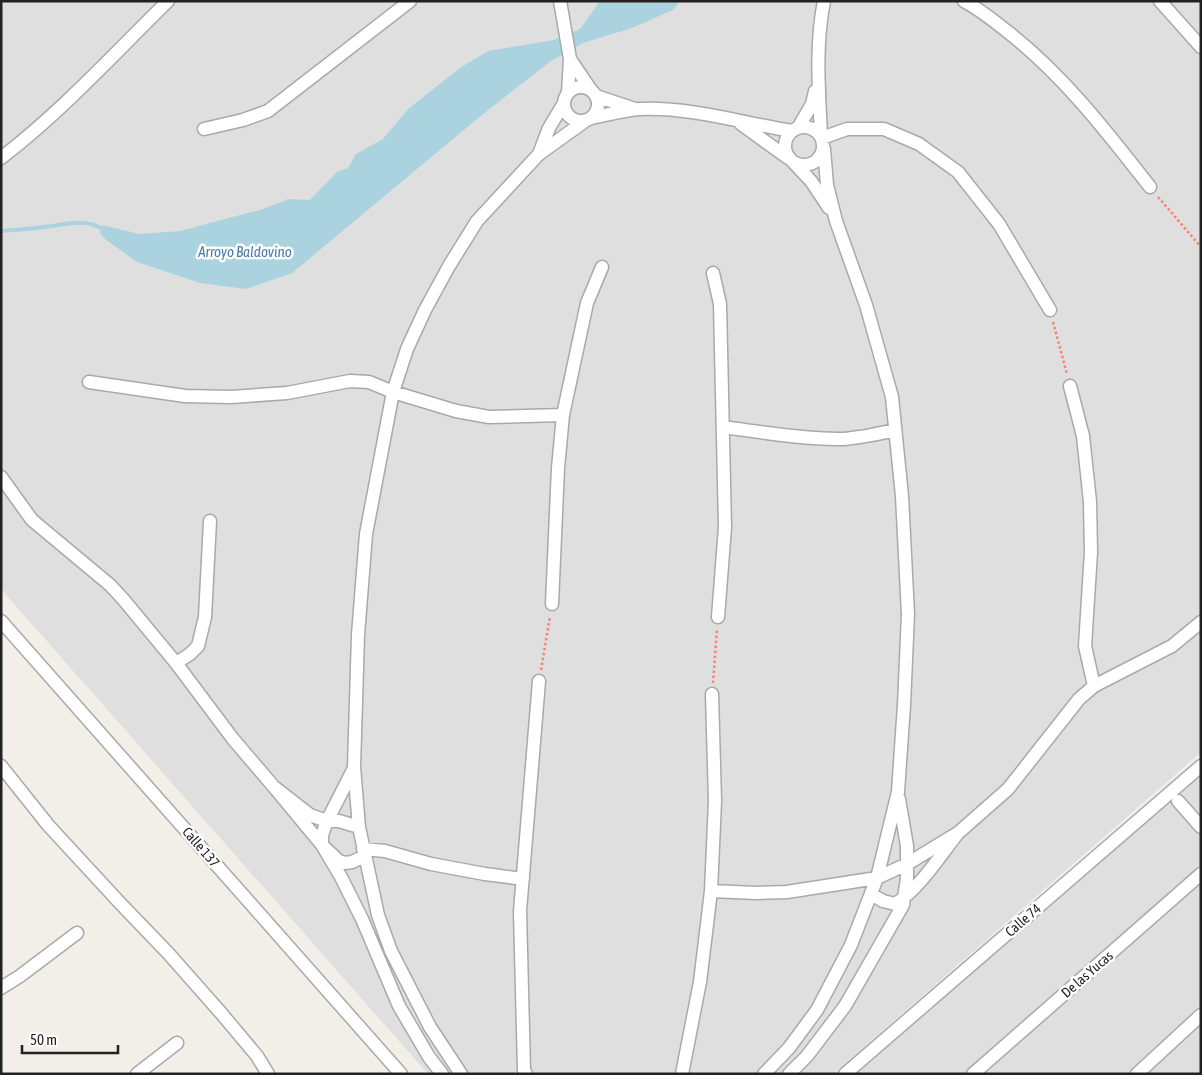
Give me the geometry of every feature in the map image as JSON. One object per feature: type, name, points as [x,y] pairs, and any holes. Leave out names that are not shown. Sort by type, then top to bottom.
[{"type":"street","points":[[1,158],[23,141],[70,97],[168,1]]},
{"type":"street","points":[[204,129],[243,120],[268,111],[410,1]]},
{"type":"street","points":[[560,1],[570,59],[566,98],[568,115],[573,119],[588,120],[637,109],[666,109],[737,122],[795,129],[811,128],[822,141]]},
{"type":"street","points":[[764,1074],[789,1048],[817,1010],[851,945],[877,878],[898,792],[908,614],[902,496],[892,397],[866,305],[836,221],[827,185],[818,78],[819,29],[824,1]]},
{"type":"street","points":[[964,1],[978,8],[1033,52],[1091,113],[1150,188]]},
{"type":"street","points":[[1160,1],[1201,46]]},
{"type":"street","points":[[462,1074],[430,1027],[391,951],[378,915],[359,827],[354,767],[358,635],[366,534],[393,392],[407,349],[425,310],[449,266],[477,221],[539,154],[588,120],[598,110],[599,104],[594,93],[570,59]]},
{"type":"street","points":[[818,78],[812,104],[786,141],[786,154],[811,181],[836,221]]},
{"type":"street","points":[[539,154],[550,128],[572,90],[582,87],[637,109]]},
{"type":"street","points":[[737,122],[792,161],[807,165],[813,164],[818,160],[822,141]]},
{"type":"street","points":[[822,141],[847,128],[884,129],[919,144],[958,172],[1000,224],[1050,310]]},
{"type":"street","points":[[552,604],[558,468],[563,415],[586,303],[602,267]]},
{"type":"street","points":[[713,273],[720,304],[725,527],[718,617]]},
{"type":"street","points":[[89,382],[185,396],[231,397],[287,392],[350,381],[369,382],[393,392],[456,411],[489,417],[563,415]]},
{"type":"street","points":[[1070,386],[1083,436],[1090,502],[1091,552],[1085,646],[1094,686]]},
{"type":"street","points":[[723,427],[839,439],[895,430]]},
{"type":"street","points":[[1,477],[32,520],[110,585],[176,663],[233,739],[338,862],[352,862],[364,853],[385,851],[440,866],[523,879]]},
{"type":"street","points":[[176,663],[198,646],[205,617],[210,521]]},
{"type":"street","name":"Calle 137","points":[[1,621],[401,1074]]},
{"type":"street","points":[[711,891],[787,892],[877,878],[907,864],[958,833],[1008,789],[1079,699],[1094,686],[1172,646],[1201,622]]},
{"type":"street","points":[[526,1074],[524,1070],[520,920],[539,681]]},
{"type":"street","points":[[682,1074],[700,982],[711,891],[716,801],[712,694]]},
{"type":"street","points":[[1,766],[48,825],[118,902],[168,953],[221,1013],[257,1056],[268,1074]]},
{"type":"street","name":"Calle 74","points":[[845,1074],[1201,766]]},
{"type":"street","points":[[354,767],[327,821],[322,835],[322,845],[362,919],[399,1006],[442,1074]]},
{"type":"street","points":[[274,787],[310,815],[327,821],[339,821],[359,827]]},
{"type":"street","points":[[789,1074],[807,1056],[845,1006],[903,905],[908,878],[907,846],[898,792]]},
{"type":"street","points":[[1178,801],[1201,827]]},
{"type":"street","points":[[871,894],[883,902],[895,904],[904,898],[958,833]]},
{"type":"street","name":"De las Yucas","points":[[973,1074],[1201,874]]},
{"type":"street","points":[[1,988],[20,976],[76,933]]},
{"type":"street","points":[[1136,1074],[1201,1015]]},
{"type":"street","points":[[137,1074],[177,1042]]},
{"type":"path","points":[[1150,188],[1201,247]]},
{"type":"path","points":[[1050,310],[1070,386]]},
{"type":"path","points":[[539,681],[552,604]]},
{"type":"path","points":[[712,694],[718,617]]},
{"type":"shaded area","points":[[1,1],[1201,1],[1201,752],[833,1074],[428,1074],[1,589]]},
{"type":"shaded area","points":[[1201,772],[1201,1074],[856,1074]]},
{"type":"water","name":"Arroyo Baldovino","points":[[600,1],[680,1],[673,10],[632,28],[583,43],[551,61],[483,114],[292,273],[246,289],[200,283],[137,262],[105,239],[100,233],[102,225],[138,234],[180,231],[263,209],[289,199],[310,200],[337,172],[348,168],[356,154],[383,139],[408,109],[460,68],[488,51],[554,40],[580,29]]},
{"type":"waterway","name":"Arroyo Baldovino","points":[[1,231],[80,223],[87,223],[101,228]]}]
